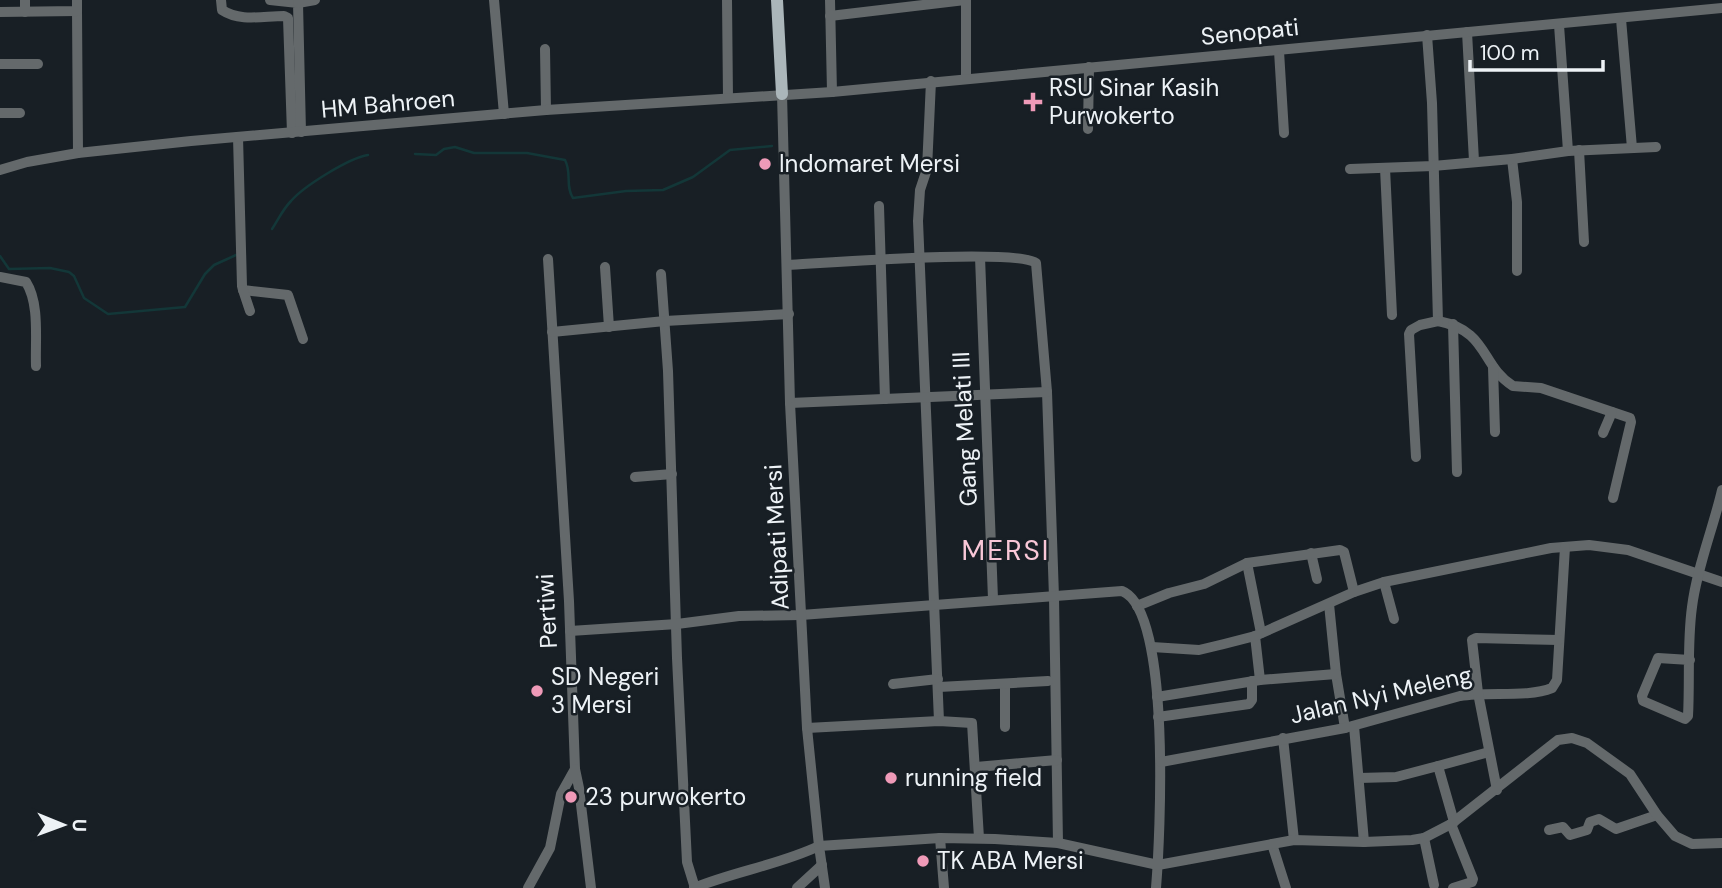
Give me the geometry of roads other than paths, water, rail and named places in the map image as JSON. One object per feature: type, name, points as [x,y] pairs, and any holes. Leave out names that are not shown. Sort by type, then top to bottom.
[{"type":"main road","points":[[777,0],[782,94]]},
{"type":"street","points":[[25,0],[25,12]]},
{"type":"street","points":[[221,0],[222,10],[233,16],[287,17],[296,133]]},
{"type":"street","points":[[270,0],[298,3],[315,0]]},
{"type":"street","points":[[495,0],[504,114]]},
{"type":"street","points":[[727,0],[729,98]]},
{"type":"street","points":[[830,0],[832,92]]},
{"type":"street","points":[[830,16],[965,0],[966,78]]},
{"type":"street","points":[[296,133],[298,3]]},
{"type":"street","points":[[0,12],[25,12],[77,5],[78,153]]},
{"type":"street","name":"Senopati","points":[[782,94],[832,92],[1722,8]]},
{"type":"street","points":[[1621,19],[1632,148]]},
{"type":"street","points":[[1559,25],[1584,242]]},
{"type":"street","points":[[1467,32],[1474,161]]},
{"type":"street","points":[[1427,35],[1438,321]]},
{"type":"street","points":[[545,49],[547,110]]},
{"type":"street","points":[[1279,51],[1284,132]]},
{"type":"street","points":[[0,64],[38,64]]},
{"type":"street","points":[[1088,129],[1089,67]]},
{"type":"street","points":[[931,81],[927,169],[919,197],[919,259],[939,722]]},
{"type":"street","name":"HM Bahroen","points":[[0,170],[78,153],[238,137],[547,110],[782,94]]},
{"type":"street","name":"Adipati Mersi","points":[[782,94],[790,403],[807,728],[825,888]]},
{"type":"street","points":[[0,114],[20,113]]},
{"type":"street","points":[[238,137],[240,278],[250,311]]},
{"type":"street","points":[[1350,169],[1433,166],[1573,151],[1656,147]]},
{"type":"street","points":[[1512,159],[1517,202],[1517,271]]},
{"type":"street","points":[[1385,168],[1392,314]]},
{"type":"street","points":[[879,206],[885,399]]},
{"type":"street","points":[[788,265],[980,257],[1029,259],[1037,263],[1047,392],[1058,841]]},
{"type":"street","name":"Gang Melati III","points":[[980,257],[993,599]]},
{"type":"street","name":"Pertiwi","points":[[548,259],[570,631],[575,769],[591,888]]},
{"type":"street","points":[[605,267],[609,327]]},
{"type":"street","points":[[661,274],[677,624],[693,882],[792,859],[819,844],[940,838],[979,833],[1058,841],[1158,859],[1272,844],[1293,835],[1424,838],[1452,819],[1496,782],[1558,740],[1572,738],[1587,743],[1630,774],[1657,815],[1675,836],[1692,844],[1722,843]]},
{"type":"street","points":[[0,277],[26,282],[30,289],[35,323],[36,366]]},
{"type":"street","points":[[243,290],[288,295],[303,339]]},
{"type":"street","points":[[552,332],[665,321],[789,314]]},
{"type":"street","points":[[1416,457],[1409,334],[1420,325],[1438,321],[1453,324],[1480,342],[1493,367],[1513,386],[1541,388],[1629,417],[1631,420],[1613,498]]},
{"type":"street","points":[[1453,324],[1457,472]]},
{"type":"street","points":[[1493,367],[1495,432]]},
{"type":"street","points":[[790,403],[1047,392]]},
{"type":"street","points":[[1604,433],[1612,412]]},
{"type":"street","points":[[635,477],[672,474]]},
{"type":"street","points":[[1690,660],[1658,658],[1642,696],[1643,701],[1687,718],[1690,660],[1690,625],[1698,575],[1713,530],[1722,490]]},
{"type":"street","points":[[1152,647],[1199,650],[1258,635],[1354,592],[1384,582],[1566,547],[1589,545],[1628,550],[1722,582]]},
{"type":"street","name":"Jalan Nyi Meleng","points":[[1161,762],[1350,727],[1445,699],[1478,693],[1541,692],[1552,688],[1558,680],[1566,547]]},
{"type":"street","points":[[1137,606],[1169,593],[1204,584],[1247,563],[1342,550],[1354,592]]},
{"type":"street","points":[[1311,553],[1317,579]]},
{"type":"street","points":[[1158,717],[1249,704],[1252,701],[1256,681],[1258,635],[1247,563]]},
{"type":"street","points":[[1384,582],[1394,619]]},
{"type":"street","points":[[570,631],[677,624],[738,616],[801,615],[1122,591],[1128,594],[1137,606],[1152,647],[1161,762],[1156,888]]},
{"type":"street","points":[[1329,604],[1336,674],[1350,727],[1359,778],[1364,838]]},
{"type":"street","points":[[1496,782],[1478,693],[1472,646],[1474,638],[1559,640]]},
{"type":"street","points":[[1157,697],[1256,681],[1336,674]]},
{"type":"street","points":[[893,684],[1005,684],[1048,681]]},
{"type":"street","points":[[1005,684],[1005,727]]},
{"type":"street","points":[[807,728],[972,723],[979,833]]},
{"type":"street","points":[[1283,738],[1293,835]]},
{"type":"street","points":[[1359,778],[1396,777],[1489,752]]},
{"type":"street","points":[[976,767],[1057,760]]},
{"type":"street","points":[[1438,766],[1452,819],[1473,879],[1472,882],[1453,888]]},
{"type":"street","points":[[528,888],[550,848],[561,794],[575,769]]},
{"type":"street","points":[[1549,830],[1563,827],[1570,835],[1579,834],[1587,830],[1590,822],[1598,819],[1616,829],[1657,815]]},
{"type":"street","points":[[940,838],[944,888]]},
{"type":"street","points":[[1424,838],[1434,885]]},
{"type":"street","points":[[1272,844],[1286,888]]},
{"type":"street","points":[[797,888],[822,864]]},
{"type":"waterway","points":[[415,154],[436,155],[444,149],[455,147],[474,153],[527,153],[565,160],[573,198],[626,191],[663,190],[693,177],[730,150],[772,146]]},
{"type":"waterway","points":[[272,229],[288,204],[306,188],[339,167],[368,155]]},
{"type":"waterway","points":[[0,256],[9,269],[50,268],[69,272],[74,276],[84,298],[108,314],[185,307],[205,274],[214,265],[236,255]]},
{"type":"place","name":"RSU Sinar Kasih Purwokerto","points":[[1033,102]]},
{"type":"place","name":"Indomaret Mersi","points":[[765,164]]},
{"type":"place","name":"SD Negeri 3 Mersi","points":[[537,691]]},
{"type":"place","name":"running field","points":[[891,778]]},
{"type":"place","name":"23 purwokerto","points":[[571,797]]},
{"type":"place","name":"TK ABA Mersi","points":[[923,861]]},
{"type":"district","name":"MERSI","points":[[1006,550]]}]
